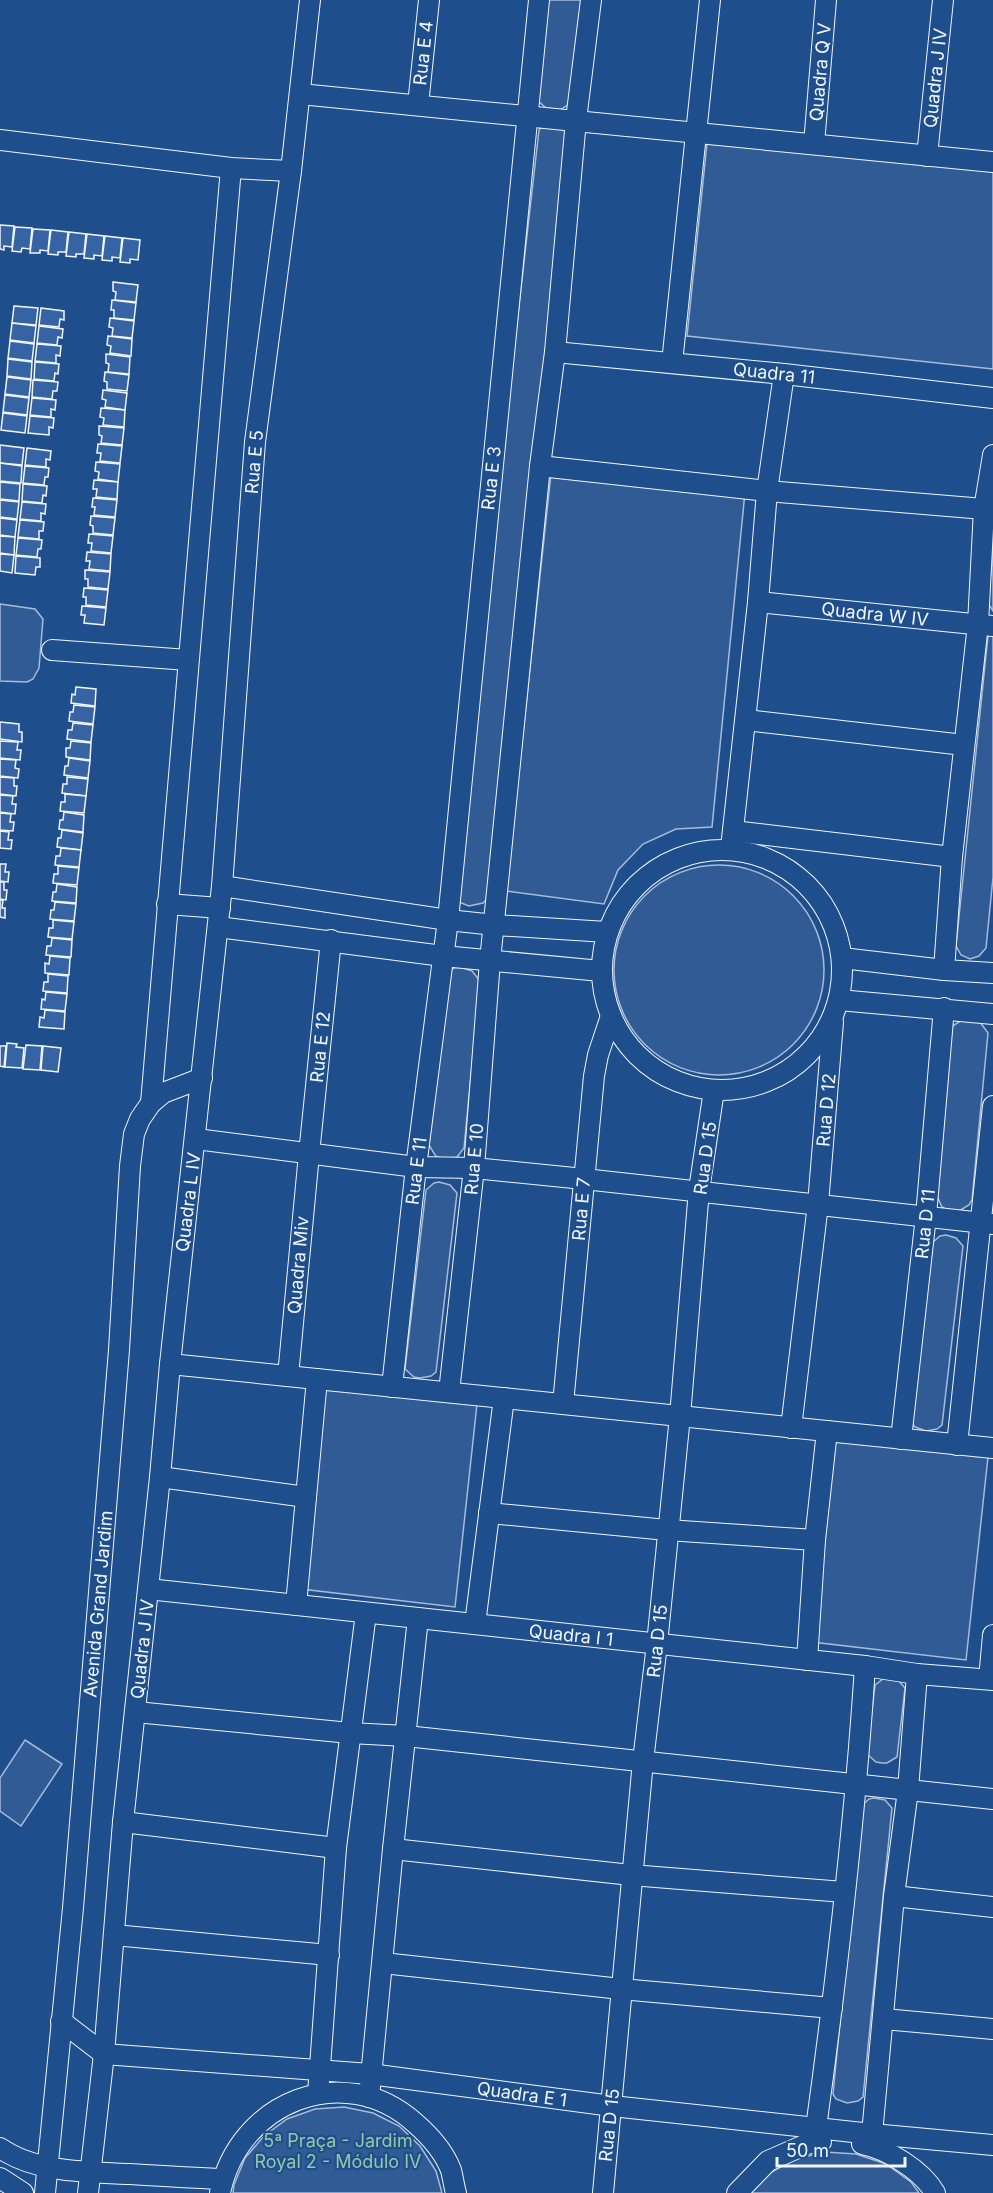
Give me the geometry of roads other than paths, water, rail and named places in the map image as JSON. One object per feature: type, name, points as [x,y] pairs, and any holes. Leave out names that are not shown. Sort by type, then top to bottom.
[{"type":"street","name":"Rua E 5","points":[[219,918],[255,442],[291,171],[310,0]]},
{"type":"street","name":"Rua E 4","points":[[418,105],[429,0]]},
{"type":"street","name":"Rua E 3","points":[[443,956],[539,0]]},
{"type":"street","name":"Rua E 10","points":[[449,1392],[474,1168],[490,961],[540,466],[555,352],[576,120],[591,0]]},
{"type":"street","points":[[672,363],[710,0]]},
{"type":"street","name":"Quadra Q V","points":[[814,144],[826,0]]},
{"type":"street","name":"Quadra J IV","points":[[927,156],[943,0]]},
{"type":"street","points":[[300,94],[993,162]]},
{"type":"street","points":[[0,140],[231,168],[291,171]]},
{"type":"street","points":[[151,1103],[231,168]]},
{"type":"street","name":"Quadra 11","points":[[555,352],[784,374],[993,398]]},
{"type":"street","points":[[732,839],[758,602],[767,491],[784,374]]},
{"type":"street","points":[[944,970],[952,857],[964,745],[985,625],[984,509],[993,455]]},
{"type":"street","points":[[540,466],[767,491],[984,509]]},
{"type":"street","name":"Quadra W IV","points":[[758,602],[985,625]]},
{"type":"street","points":[[52,650],[188,660]]},
{"type":"street","points":[[746,720],[964,745]]},
{"type":"street","points":[[952,857],[732,839],[709,850],[675,859],[646,876],[622,901],[607,932],[602,971],[611,1016],[635,1053],[671,1079],[714,1090],[752,1087],[786,1072],[814,1048],[836,1008],[944,1008],[993,1014]]},
{"type":"street","name":"Rua D 12","points":[[732,839],[790,871],[810,888],[825,909],[836,932],[842,958],[842,979],[836,1008],[818,1204],[791,1428]]},
{"type":"street","points":[[222,886],[448,920],[607,932]]},
{"type":"street","points":[[167,904],[219,918],[331,940],[443,956],[602,971]]},
{"type":"street","name":"Quadra L IV","points":[[160,1477],[170,1364],[219,918]]},
{"type":"street","name":"Rua E 12","points":[[309,1154],[331,940]]},
{"type":"street","name":"Rua E 11","points":[[392,1387],[416,1167],[443,956]]},
{"type":"street","points":[[842,958],[944,970],[993,973]]},
{"type":"street","name":"Rua D 11","points":[[901,1439],[926,1216],[944,1008]]},
{"type":"street","name":"Rua E 7","points":[[562,1404],[594,1076],[598,1055],[611,1016]]},
{"type":"street","name":"Avenida Grand Jardim","points":[[45,2193],[73,1908],[119,1350],[134,1134],[140,1119],[151,1103],[163,1093],[202,1077]]},
{"type":"street","name":"Rua D 15","points":[[603,2193],[642,1761],[657,1644],[680,1416],[699,1190],[714,1090]]},
{"type":"street","points":[[957,1445],[987,1223],[993,1106]]},
{"type":"street","points":[[196,1138],[416,1167],[474,1168],[699,1190],[987,1223]]},
{"type":"street","name":"Quadra Miv","points":[[288,1376],[309,1154]]},
{"type":"street","points":[[170,1364],[993,1448]]},
{"type":"street","points":[[296,1605],[317,1379]]},
{"type":"street","points":[[475,1624],[504,1398]]},
{"type":"street","points":[[807,1660],[815,1540],[827,1431]]},
{"type":"street","points":[[160,1477],[306,1497]]},
{"type":"street","name":"Quadra J IV","points":[[88,2193],[104,2054],[123,1822],[160,1477]]},
{"type":"street","points":[[489,1513],[667,1530],[815,1540]]},
{"type":"street","name":"Quadra I 1","points":[[148,1589],[866,1666],[917,1674],[991,1679]]},
{"type":"street","points":[[318,2094],[336,1848],[366,1613]]},
{"type":"street","points":[[369,2097],[418,1618]]},
{"type":"street","points":[[991,1679],[993,1635]]},
{"type":"street","points":[[737,2193],[768,2161],[812,2136],[832,2008],[857,1783],[866,1666]]},
{"type":"street","points":[[917,1674],[908,1790],[894,1896],[872,2140],[906,2162],[935,2193]]},
{"type":"street","points":[[136,1712],[350,1733],[406,1736],[993,1798]]},
{"type":"street","points":[[123,1822],[336,1848]]},
{"type":"street","points":[[393,1849],[631,1875],[844,1892]]},
{"type":"street","points":[[894,1896],[993,1907]]},
{"type":"street","points":[[114,1935],[329,1955]]},
{"type":"street","points":[[383,1963],[621,1989],[832,2008]]},
{"type":"street","points":[[884,2019],[993,2029]]},
{"type":"street","points":[[61,2020],[104,2054]]},
{"type":"street","name":"Quadra E 1","points":[[104,2054],[370,2074],[612,2106],[812,2136],[993,2145]]},
{"type":"street","points":[[0,2148],[22,2160],[47,2166],[221,2186],[231,2158],[242,2139],[258,2123],[276,2110],[296,2100],[318,2094],[335,2093],[369,2097],[403,2112],[431,2137],[450,2169],[456,2193]]},
{"type":"street","points":[[0,2178],[23,2193]]},
{"type":"park label","name":"5ª Praça - Jardim Royal 2 - Módulo IV","points":[[338,2150]]}]
